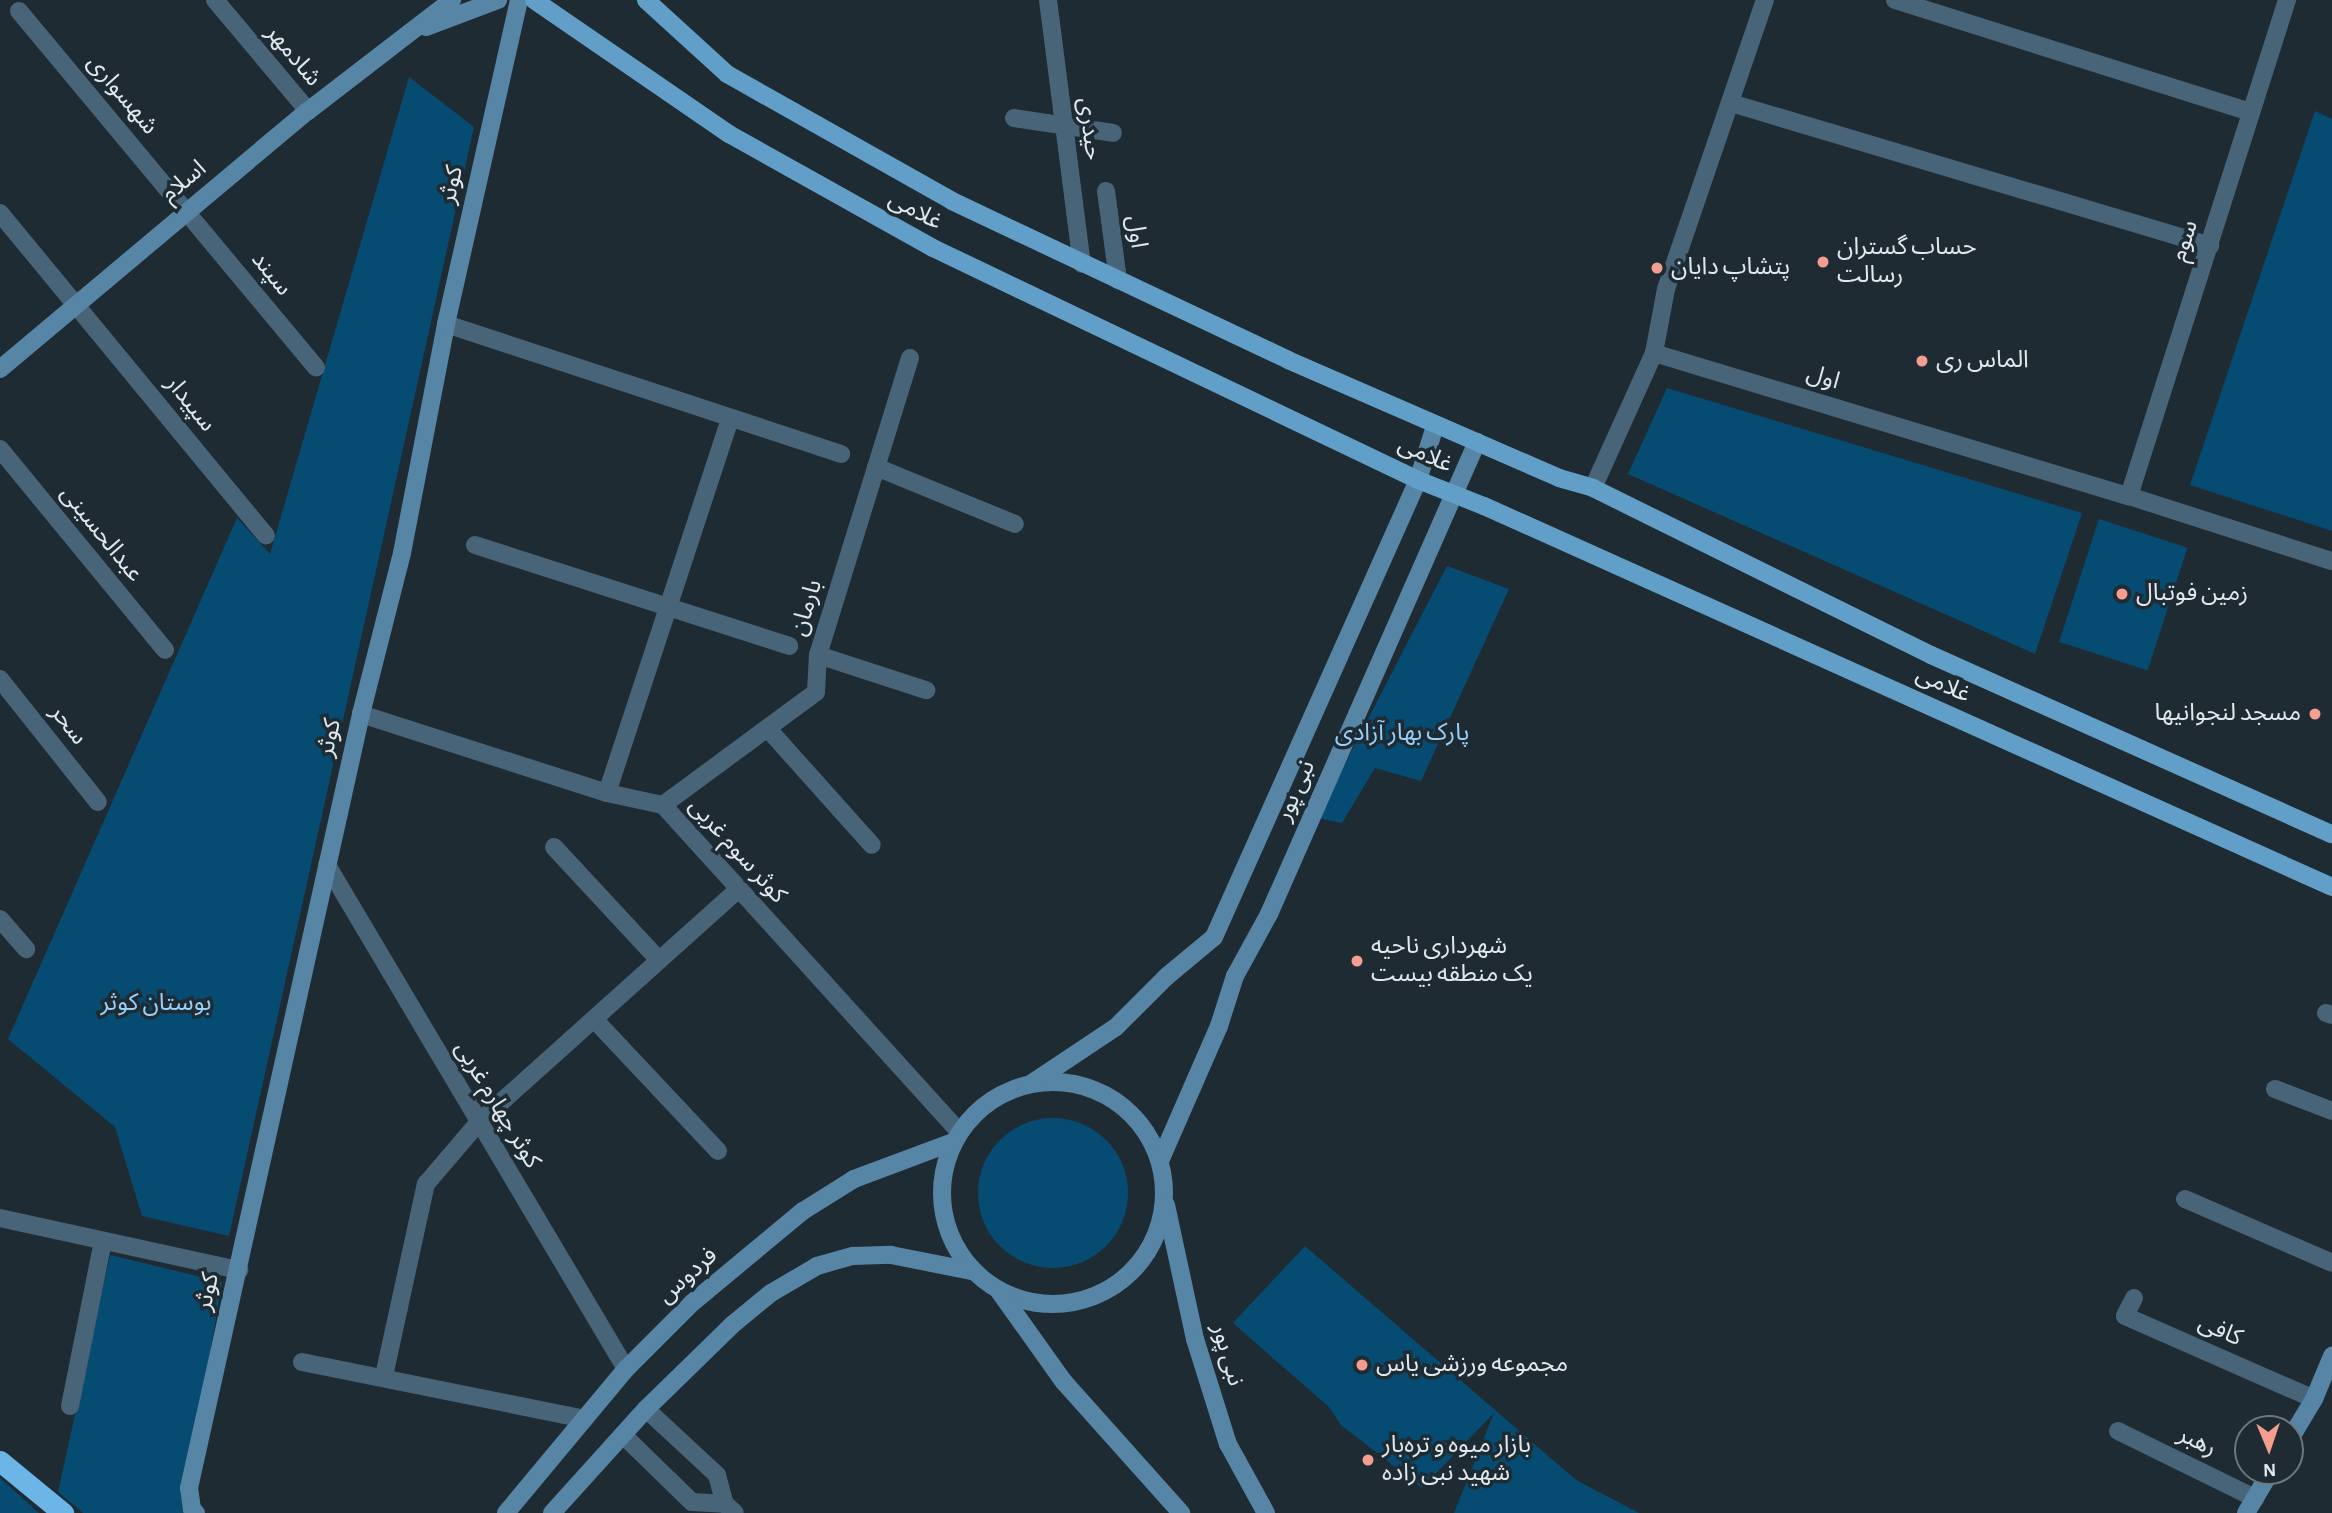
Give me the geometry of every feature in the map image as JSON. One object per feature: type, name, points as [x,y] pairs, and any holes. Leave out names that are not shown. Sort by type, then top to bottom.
[{"type":"highway","points":[[0,1461],[63,1513]]},
{"type":"main road","name":"اسلام","points":[[0,369],[75,303],[308,111],[452,0]]},
{"type":"main road","points":[[403,36],[498,0]]},
{"type":"main road","name":"کوثر","points":[[196,1513],[192,1509],[190,1488],[360,714],[402,553],[446,324],[519,0]]},
{"type":"main road","name":"غلامی","points":[[534,0],[729,134],[805,179],[933,248],[1418,480],[2332,887]]},
{"type":"main road","name":"غلامی","points":[[646,0],[727,74],[952,201],[1082,264],[1435,426],[1559,478],[1593,488],[1931,655],[2332,834]]},
{"type":"main road","name":"نبی پور","points":[[1032,1083],[1116,1027],[1166,977],[1214,937],[1418,480],[1435,426]]},
{"type":"main road","name":"نبی پور","points":[[1160,1161],[1219,1026],[1235,976],[1269,914],[1452,493],[1477,442]]},
{"type":"main road","points":[[1064,1082],[1106,1095],[1124,1107],[1147,1131],[1160,1161],[1165,1201],[1158,1232],[1142,1260],[1120,1283],[1092,1297],[1060,1304],[1029,1302],[999,1291],[972,1271],[952,1242],[942,1209],[942,1175],[956,1137],[978,1109],[1003,1093],[1032,1083],[1064,1082]]},
{"type":"main road","name":"فردوس","points":[[506,1513],[626,1369],[692,1303],[803,1211],[854,1180],[956,1137]]},
{"type":"main road","name":"نبی پور","points":[[1165,1201],[1195,1339],[1228,1444],[1266,1513]]},
{"type":"main road","points":[[552,1513],[646,1409],[732,1325],[771,1293],[817,1266],[853,1256],[891,1255],[972,1271]]},
{"type":"main road","points":[[999,1291],[1064,1381],[1181,1513]]},
{"type":"main road","points":[[2304,1416],[2332,1356]]},
{"type":"main road","points":[[2251,1505],[2263,1485]]},
{"type":"street","name":"شادمهر","points":[[215,0],[308,111]]},
{"type":"street","name":"حیدری","points":[[1048,0],[1082,264]]},
{"type":"street","points":[[1593,488],[1654,353],[1666,289],[1765,0]]},
{"type":"street","points":[[1895,0],[2251,112]]},
{"type":"street","name":"سوم","points":[[2129,496],[2287,0]]},
{"type":"street","name":"شهسواری","points":[[19,11],[188,211]]},
{"type":"street","points":[[1731,103],[2210,246]]},
{"type":"street","points":[[1014,118],[1114,133]]},
{"type":"street","name":"اول","points":[[1106,191],[1118,280]]},
{"type":"street","name":"سپند","points":[[188,211],[316,368]]},
{"type":"street","name":"سپیدار","points":[[0,213],[266,536]]},
{"type":"street","points":[[446,324],[841,454]]},
{"type":"street","name":"اول","points":[[1654,353],[2129,496],[2332,561]]},
{"type":"street","name":"بارمان","points":[[663,805],[769,730],[816,692],[818,656],[910,358]]},
{"type":"street","points":[[607,793],[730,418]]},
{"type":"street","name":"عبدالحسینی","points":[[0,449],[165,650]]},
{"type":"street","points":[[876,467],[1015,524]]},
{"type":"street","points":[[475,545],[789,646]]},
{"type":"street","points":[[818,656],[926,690]]},
{"type":"street","name":"سحر","points":[[0,679],[98,802]]},
{"type":"street","name":"کوثر سوم غربی","points":[[360,714],[607,793],[663,805],[956,1137]]},
{"type":"street","points":[[769,730],[872,845]]},
{"type":"street","points":[[554,847],[659,960]]},
{"type":"street","name":"کوثر چهارم غربی","points":[[327,865],[626,1369]]},
{"type":"street","points":[[384,1376],[426,1184],[479,1122],[738,890]]},
{"type":"street","points":[[0,919],[26,949]]},
{"type":"street","points":[[594,1018],[718,1151]]},
{"type":"street","points":[[2275,1089],[2332,1111]]},
{"type":"street","points":[[2185,1199],[2332,1263]]},
{"type":"street","points":[[0,1218],[239,1270]]},
{"type":"street","points":[[70,1406],[103,1241]]},
{"type":"street","name":"کافی","points":[[2134,1298],[2125,1316],[2314,1399]]},
{"type":"street","points":[[302,1362],[384,1376],[584,1419]]},
{"type":"street","points":[[623,1435],[692,1502],[730,1509],[718,1475],[646,1409]]},
{"type":"street","name":"رهبر","points":[[2118,1431],[2251,1505]]},
{"type":"green space","name":"بوستان کوثر","points":[[409,77],[474,127],[229,1236],[142,1216],[115,1127],[8,1039],[237,518],[270,554]]},
{"type":"green space","points":[[2315,111],[2332,119],[2332,531],[2190,485]]},
{"type":"green space","points":[[1667,388],[2082,513],[2035,654],[1628,474]]},
{"type":"green space","name":"زمین فوتبال","points":[[2099,519],[2187,548],[2148,670],[2059,642]]},
{"type":"green space","name":"پارک بهار آزادی","points":[[1447,566],[1509,589],[1421,781],[1375,768],[1342,823],[1317,818]]},
{"type":"green space","points":[[1053,1118],[1082,1124],[1106,1140],[1122,1164],[1128,1193],[1122,1222],[1106,1246],[1082,1262],[1053,1268],[1024,1262],[1000,1246],[984,1222],[978,1193],[984,1164],[1000,1140],[1024,1124]]},
{"type":"green space","name":"مجموعه ورزشی یاس","points":[[1305,1246],[1576,1480],[1639,1513],[1454,1513],[1494,1413],[1422,1488],[1341,1425],[1329,1407],[1233,1323]]},
{"type":"green space","points":[[110,1255],[222,1282],[183,1513],[83,1513],[58,1492]]},
{"type":"green space","points":[[0,1478],[39,1513],[0,1513]]},
{"type":"place","name":"حساب گستران رسالت","points":[[1823,262]]},
{"type":"place","name":"پتشاپ دایان","points":[[1657,268]]},
{"type":"place","name":"الماس ری","points":[[1922,361]]},
{"type":"place","name":"زمین فوتبال","points":[[2122,594]]},
{"type":"place","name":"مسجد لنجوانیها","points":[[2315,714]]},
{"type":"place","name":"شهرداری ناحیه یک منطقه بیست","points":[[1357,961]]},
{"type":"place","name":"مجموعه ورزشی یاس","points":[[1362,1365]]},
{"type":"place","name":"بازار میوه و تره‌بار شهید نبی زاده","points":[[1368,1460]]}]
